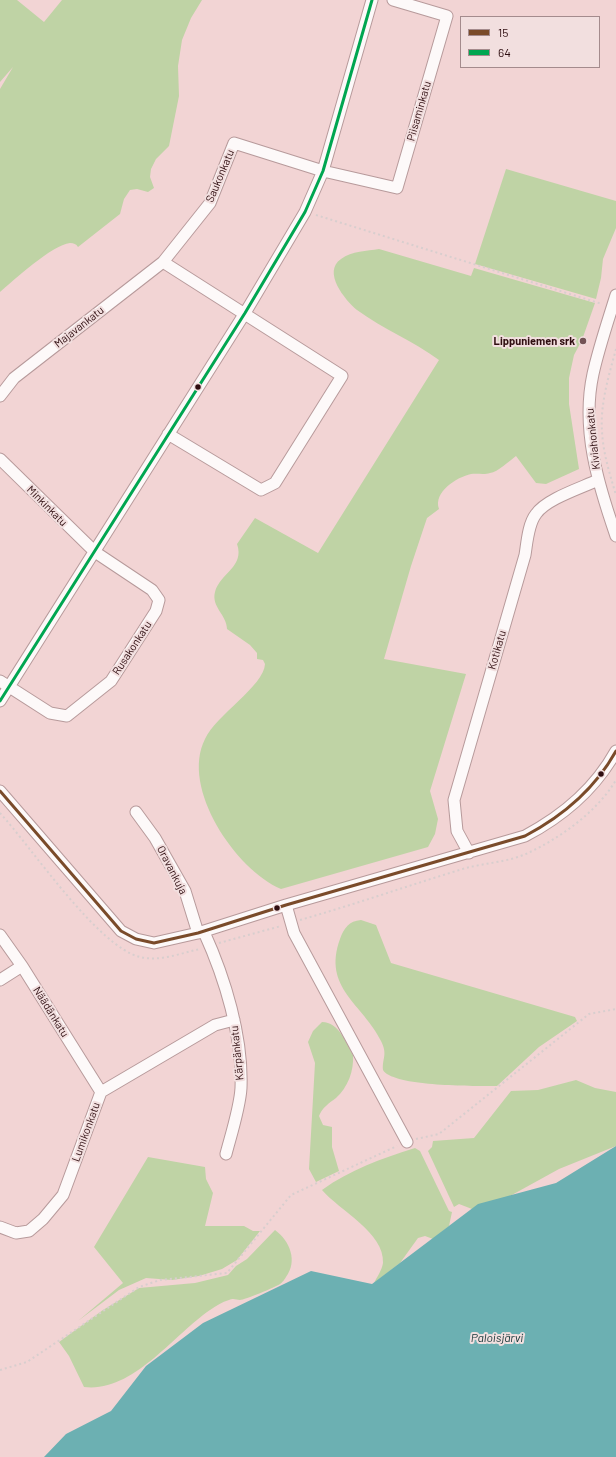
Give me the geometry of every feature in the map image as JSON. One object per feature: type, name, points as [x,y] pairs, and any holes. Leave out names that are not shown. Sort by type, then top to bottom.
[{"type":"street","points":[[0,701],[5,684],[95,552],[245,313],[305,212],[323,171],[372,0]]},
{"type":"street","name":"Piisaminkatu","points":[[323,171],[397,188],[448,16],[393,0]]},
{"type":"street","name":"Saukonkatu","points":[[163,262],[210,203],[234,143],[323,171]]},
{"type":"street","points":[[163,262],[342,376],[275,483],[261,490],[168,434]]},
{"type":"street","name":"Majavankatu","points":[[0,396],[14,378],[163,262]]},
{"type":"street","name":"Kiviahonkatu","points":[[616,295],[614,308],[593,375],[589,401],[589,422],[598,480],[616,536]]},
{"type":"street","name":"Minkinkatu","points":[[0,459],[95,552]]},
{"type":"street","name":"Kotikatu","points":[[468,853],[457,831],[454,800],[525,555],[532,524],[536,513],[556,498],[598,480]]},
{"type":"street","name":"Rusakonkatu","points":[[5,684],[50,713],[67,716],[111,681],[156,611],[158,600],[152,590],[95,552]]},
{"type":"street","points":[[0,791],[121,930],[136,939],[154,943],[201,932],[286,905],[525,836],[545,825],[581,798],[597,780],[616,751]]},
{"type":"street","name":"Oravankuja","points":[[136,812],[156,838],[185,892],[201,932]]},
{"type":"street","points":[[286,905],[290,923],[406,1142]]},
{"type":"street","name":"Kärpänkatu","points":[[201,932],[210,946],[234,1020],[239,1045],[241,1089],[226,1154]]},
{"type":"street","name":"Näädänkatu","points":[[0,935],[22,966],[101,1092]]},
{"type":"street","points":[[0,980],[22,966]]},
{"type":"street","name":"Lumikonkatu","points":[[0,1227],[16,1233],[29,1231],[43,1219],[63,1195],[101,1092],[216,1025],[234,1020]]},
{"type":"path","points":[[305,212],[614,308]]},
{"type":"path","points":[[616,349],[604,403],[602,431],[608,466],[616,495]]},
{"type":"path","points":[[0,813],[76,905],[101,932],[119,948],[140,957],[157,959],[210,946],[290,923],[467,868],[526,854],[550,841],[576,822],[596,804],[616,780]]},
{"type":"path","points":[[0,1370],[27,1362],[139,1287],[160,1280],[227,1273],[291,1195],[406,1142],[439,1134],[589,1014],[616,1009]]},
{"type":"green space","points":[[0,0],[17,0],[44,22],[62,0],[202,0],[191,18],[182,40],[178,66],[179,96],[169,146],[156,159],[151,169],[150,177],[154,188],[148,192],[137,189],[130,190],[124,199],[120,214],[78,247],[75,244],[70,243],[53,250],[0,292],[0,89],[13,67],[0,82]]},
{"type":"green space","points":[[506,169],[616,201],[616,228],[603,259],[601,278],[596,299],[475,264]]},
{"type":"green space","points":[[379,249],[471,276],[474,268],[595,303],[582,340],[574,355],[569,378],[569,404],[579,469],[546,484],[536,483],[516,456],[496,471],[488,474],[473,474],[459,478],[443,491],[438,503],[439,509],[427,518],[411,566],[384,659],[466,674],[430,791],[438,819],[435,834],[428,847],[281,889],[264,879],[247,864],[231,846],[217,825],[206,803],[200,780],[199,759],[205,739],[219,720],[257,682],[263,673],[265,664],[263,660],[257,659],[257,653],[250,645],[227,629],[225,619],[217,607],[214,597],[218,585],[238,559],[239,552],[237,544],[255,518],[318,553],[439,360],[357,310],[347,300],[337,286],[334,271],[336,265],[341,259],[355,253]]},
{"type":"green space","points":[[361,920],[376,925],[391,963],[575,1017],[577,1021],[539,1047],[497,1086],[418,1083],[390,1076],[383,1070],[384,1050],[381,1041],[340,983],[336,970],[336,956],[343,932],[353,922]]},
{"type":"green space","points":[[322,1022],[333,1025],[345,1039],[353,1055],[353,1061],[351,1073],[344,1089],[324,1108],[319,1116],[323,1125],[332,1127],[332,1147],[339,1171],[316,1182],[309,1169],[315,1063],[308,1042],[313,1031]]},
{"type":"green space","points":[[576,1080],[595,1088],[616,1092],[616,1146],[559,1169],[510,1196],[472,1209],[459,1204],[454,1207],[428,1151],[432,1147],[433,1141],[474,1138],[511,1091],[538,1090]]},
{"type":"green space","points":[[415,1148],[420,1151],[449,1211],[452,1212],[449,1226],[433,1239],[425,1236],[418,1238],[400,1263],[374,1283],[381,1271],[383,1263],[382,1252],[377,1242],[360,1223],[322,1190],[355,1170]]},
{"type":"green space","points":[[148,1157],[205,1167],[206,1179],[213,1193],[205,1226],[244,1226],[253,1231],[260,1231],[237,1260],[222,1269],[199,1276],[172,1280],[146,1278],[119,1290],[78,1321],[123,1283],[94,1247]]},
{"type":"green space","points":[[275,1230],[285,1240],[291,1252],[292,1258],[290,1271],[281,1283],[247,1298],[240,1300],[231,1299],[210,1310],[152,1360],[136,1372],[119,1381],[102,1386],[84,1387],[69,1356],[59,1342],[103,1310],[139,1288],[195,1283],[228,1275],[236,1266],[247,1259]]},
{"type":"water","name":"Paloisjärvi","points":[[616,1146],[616,1457],[44,1457],[66,1434],[111,1411],[146,1366],[203,1323],[311,1271],[372,1284],[478,1204],[556,1183]]},
{"type":"transit line","name":"64","points":[[0,701],[245,313],[305,212],[323,171],[372,0]]},
{"type":"transit line","name":"15","points":[[0,791],[121,931],[136,939],[154,943],[198,933],[286,905],[525,836],[552,820],[577,800],[598,778],[616,751]]},
{"type":"place","name":"Lippuniemen srk","points":[[583,341]]}]
